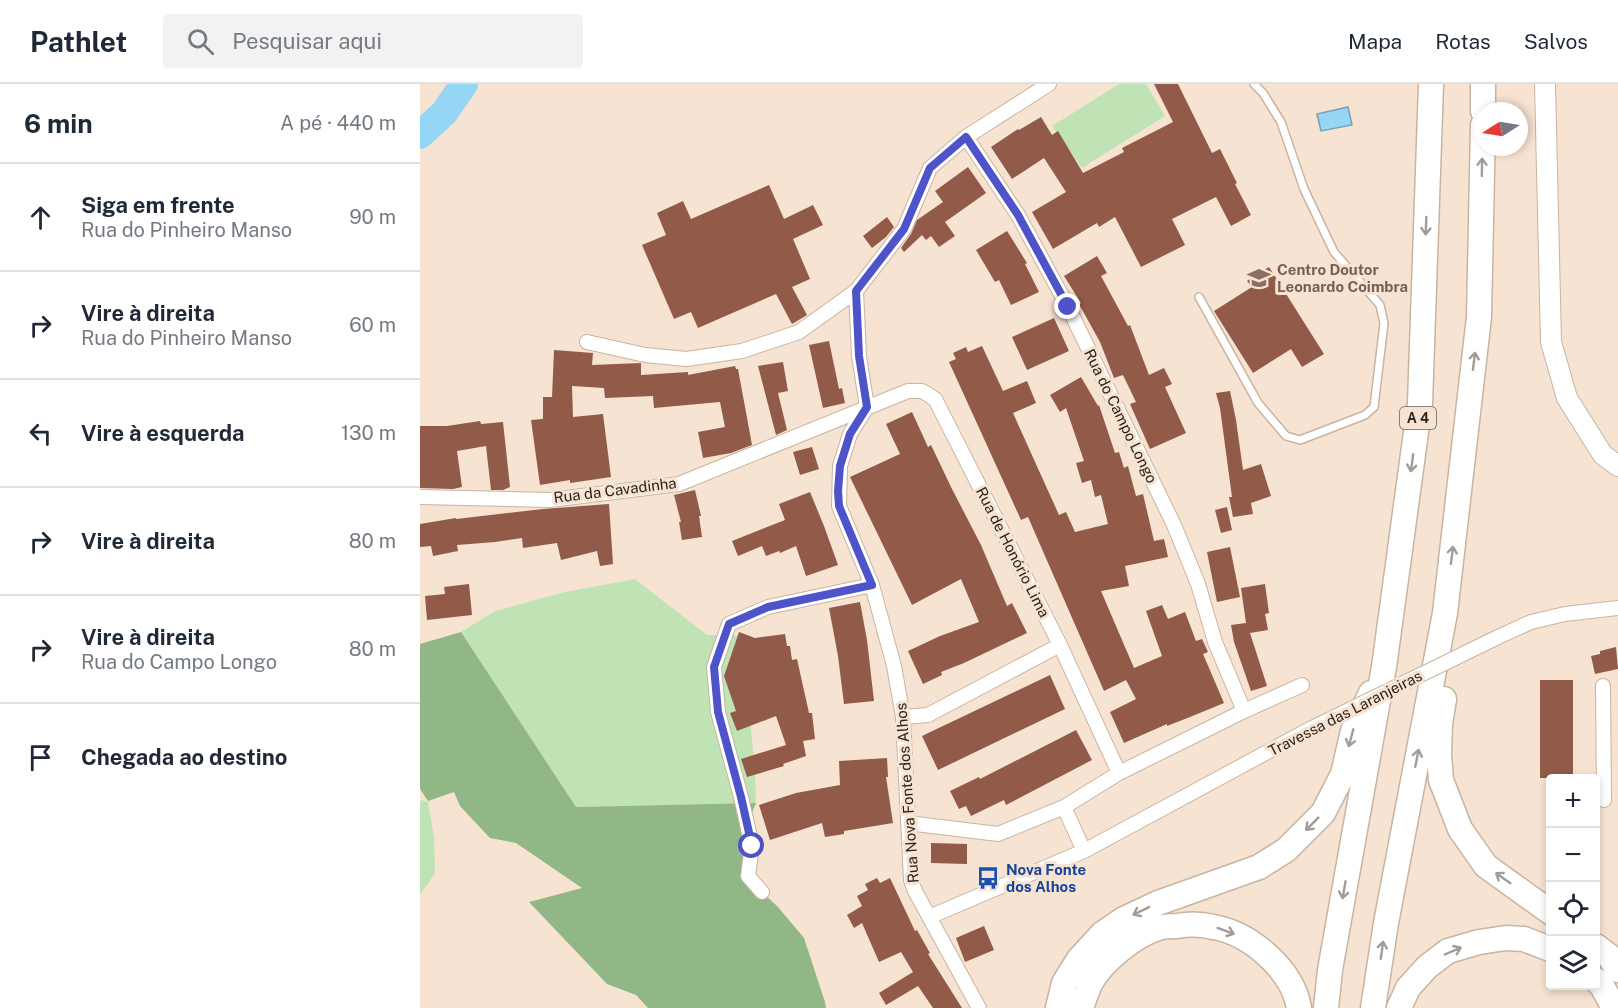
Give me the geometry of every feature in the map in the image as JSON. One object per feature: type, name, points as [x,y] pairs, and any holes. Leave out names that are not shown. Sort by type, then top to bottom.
[{"type":"highway","name":"A 4","points":[[1326,1008],[1330,970],[1384,667],[1420,403],[1431,84]]},
{"type":"highway","points":[[1483,84],[1483,102]]},
{"type":"highway","points":[[1373,1008],[1386,923],[1445,613],[1479,317],[1482,156]]},
{"type":"highway","points":[[1445,613],[1448,673],[1440,724],[1438,755],[1441,780],[1460,829],[1486,866],[1546,908]]},
{"type":"highway","points":[[1058,1008],[1064,983],[1079,958],[1102,934],[1158,903],[1259,867],[1286,850],[1323,813],[1343,774],[1353,731],[1384,667]]},
{"type":"highway","points":[[1081,1008],[1091,982],[1112,956],[1159,928],[1188,924],[1215,927],[1239,935],[1266,953],[1286,976],[1299,1008]]},
{"type":"highway","points":[[1399,1008],[1408,988],[1427,967],[1448,951],[1479,942],[1506,938],[1524,939],[1546,947]]},
{"type":"highway","points":[[1600,949],[1609,956],[1618,970]]},
{"type":"highway","points":[[1600,984],[1614,1008]]},
{"type":"street","points":[[587,342],[645,355],[686,359],[742,351],[800,332],[856,291],[904,229],[930,168],[966,137],[1049,84]]},
{"type":"street","points":[[1545,84],[1551,342],[1567,398],[1603,455],[1618,466]]},
{"type":"street","name":"Rua do Campo Longo","points":[[966,137],[1018,215],[1068,307],[1159,493],[1198,584],[1215,642],[1244,711]]},
{"type":"street","points":[[856,291],[859,356],[867,407]]},
{"type":"street","name":"Rua de Honório Lima","points":[[867,407],[908,391],[922,391],[935,399],[1060,645],[1119,772]]},
{"type":"street","name":"Rua da Cavadinha","points":[[420,497],[550,500],[679,483],[867,407]]},
{"type":"street","name":"Rua Nova Fonte dos Alhos","points":[[867,407],[850,434],[840,466],[839,506],[872,585],[894,666],[903,717],[908,823],[912,880],[915,891],[979,1008]]},
{"type":"street","points":[[762,892],[748,876],[752,846],[718,712],[714,667],[729,624],[768,607],[872,585]]},
{"type":"street","name":"Travessa das Laranjeiras","points":[[928,917],[1084,851],[1310,729],[1531,622],[1565,614],[1618,608]]},
{"type":"street","points":[[903,717],[928,715],[1060,645]]},
{"type":"street","points":[[908,823],[998,834],[1064,807],[1119,772],[1302,685]]},
{"type":"street","points":[[1603,686],[1604,801]]},
{"type":"street","points":[[1603,753],[1618,752]]},
{"type":"street","points":[[1064,807],[1084,851]]},
{"type":"lane","points":[[1199,297],[1258,403],[1286,436],[1300,440],[1365,415],[1374,407],[1384,323],[1380,304],[1334,252],[1304,189],[1281,122],[1263,93],[1254,84]]},
{"type":"green space","points":[[1119,84],[1146,84],[1165,116],[1082,168],[1052,126]]},
{"type":"green space","points":[[635,579],[707,635],[750,636],[746,680],[756,803],[576,807],[461,632],[495,611],[565,592]]},
{"type":"green space","points":[[461,632],[576,807],[756,803],[747,824],[748,876],[804,938],[826,1008],[648,1008],[636,995],[607,984],[529,902],[582,888],[516,843],[490,838],[460,806],[454,792],[428,801],[420,789],[420,644]]},
{"type":"green space","points":[[420,800],[428,802],[434,837],[435,873],[420,895]]},
{"type":"water","points":[[1348,107],[1352,125],[1321,131],[1317,114]]},
{"type":"building","points":[[1154,84],[1178,84],[1212,153],[1220,149],[1251,215],[1231,226],[1216,197],[1172,219],[1185,245],[1141,267],[1115,217],[1099,227],[1097,223],[1053,249],[1032,212],[1066,192],[1044,158],[1012,179],[991,147],[1041,117],[1052,135],[1058,131],[1083,173],[1124,152],[1122,148],[1173,122]]},
{"type":"building","points":[[968,167],[986,193],[945,222],[955,236],[939,247],[931,236],[926,240],[922,235],[904,252],[901,248],[917,220],[943,202],[935,191]]},
{"type":"building","points":[[769,185],[784,219],[813,205],[823,225],[793,239],[810,279],[792,287],[807,315],[792,324],[776,294],[698,328],[691,312],[674,319],[642,245],[666,235],[657,213],[683,201],[691,219]]},
{"type":"building","points":[[887,217],[894,227],[872,248],[863,236]]},
{"type":"building","points":[[1007,231],[1027,263],[1025,264],[1039,292],[1011,305],[999,280],[995,282],[976,250]]},
{"type":"building","points":[[1097,256],[1107,273],[1101,276],[1128,326],[1130,325],[1149,375],[1164,368],[1172,384],[1165,387],[1186,433],[1150,449],[1130,404],[1136,402],[1123,375],[1114,378],[1100,342],[1079,304],[1081,303],[1064,276]]},
{"type":"building","points":[[1269,267],[1324,354],[1302,367],[1291,349],[1253,373],[1214,311],[1252,287],[1247,281]]},
{"type":"building","points":[[1054,318],[1069,351],[1027,370],[1012,337]]},
{"type":"building","points":[[829,341],[839,389],[842,388],[845,403],[823,408],[809,345]]},
{"type":"building","points":[[982,346],[1003,391],[1027,381],[1036,403],[1013,413],[1059,515],[1066,512],[1075,532],[1108,524],[1101,495],[1095,497],[1091,480],[1082,483],[1076,463],[1084,461],[1066,408],[1060,412],[1050,395],[1081,377],[1099,405],[1115,453],[1119,452],[1124,468],[1128,466],[1136,496],[1143,494],[1154,541],[1164,539],[1168,557],[1125,566],[1129,586],[1101,591],[1134,668],[1162,656],[1146,611],[1162,605],[1168,619],[1185,612],[1196,641],[1202,639],[1208,652],[1203,654],[1224,703],[1124,743],[1110,712],[1136,699],[1126,680],[1104,691],[1028,517],[1021,520],[949,362],[956,359],[953,353],[966,347],[968,352]]},
{"type":"building","points":[[554,350],[593,353],[592,365],[641,363],[641,375],[688,372],[688,375],[735,366],[738,369],[752,445],[731,453],[703,458],[698,432],[725,427],[720,402],[654,408],[653,396],[605,398],[604,388],[572,386],[573,417],[603,414],[611,477],[540,485],[531,420],[543,419],[543,397],[552,397]]},
{"type":"building","points":[[783,362],[788,391],[778,393],[787,430],[776,435],[758,366]]},
{"type":"building","points":[[1230,391],[1243,470],[1261,464],[1271,496],[1251,503],[1253,514],[1233,517],[1220,408],[1216,393]]},
{"type":"building","points":[[912,412],[928,447],[931,445],[981,545],[1007,606],[1012,603],[1027,633],[941,672],[942,675],[923,684],[908,651],[979,622],[961,579],[912,605],[850,477],[900,454],[886,424]]},
{"type":"building","points":[[480,421],[481,424],[503,422],[510,487],[503,490],[491,490],[486,446],[457,451],[462,487],[420,488],[420,426],[447,426]]},
{"type":"building","points":[[812,447],[819,469],[800,475],[793,452]]},
{"type":"building","points":[[695,490],[701,516],[699,516],[702,537],[682,540],[679,522],[681,522],[674,495]]},
{"type":"building","points":[[810,492],[838,565],[806,576],[796,546],[766,556],[762,546],[738,556],[732,541],[785,520],[779,504]]},
{"type":"building","points":[[609,504],[613,564],[600,566],[597,551],[561,560],[557,543],[523,548],[522,538],[457,545],[458,551],[433,556],[431,546],[420,547],[420,524],[456,518]]},
{"type":"building","points":[[1227,507],[1232,530],[1221,533],[1215,510]]},
{"type":"building","points":[[1230,547],[1240,597],[1217,602],[1207,552]]},
{"type":"building","points":[[469,584],[472,615],[427,620],[425,596],[445,594],[444,587]]},
{"type":"building","points":[[1265,584],[1269,613],[1265,614],[1268,630],[1250,633],[1267,686],[1251,691],[1234,642],[1231,625],[1246,623],[1241,588]]},
{"type":"building","points":[[860,602],[874,701],[844,704],[829,608]]},
{"type":"building","points":[[739,632],[755,638],[785,634],[792,660],[797,659],[809,713],[812,713],[815,739],[803,741],[806,756],[783,764],[784,766],[747,777],[741,759],[786,745],[776,716],[737,731],[730,713],[736,711],[724,676]]},
{"type":"building","points":[[1616,647],[1618,669],[1595,674],[1591,656]]},
{"type":"building","points":[[1050,675],[1065,709],[938,770],[922,736]]},
{"type":"building","points":[[1540,680],[1573,680],[1573,774],[1546,774],[1546,778],[1540,778]]},
{"type":"building","points":[[1076,730],[1092,760],[1006,805],[1004,800],[971,816],[966,806],[959,809],[950,791],[979,777],[980,779]]},
{"type":"building","points":[[887,758],[888,777],[886,777],[893,823],[844,831],[844,834],[825,837],[822,823],[770,840],[759,805],[796,793],[840,785],[839,761]]},
{"type":"building","points":[[931,843],[967,844],[967,864],[931,863]]},
{"type":"building","points":[[877,878],[880,883],[890,878],[915,931],[917,930],[930,953],[928,954],[962,1008],[933,1008],[918,986],[886,1005],[879,993],[913,972],[901,952],[879,962],[862,923],[854,928],[847,915],[862,906],[857,896],[868,890],[865,884]]},
{"type":"building","points":[[984,926],[994,950],[965,962],[956,938]]},
{"type":"waterway","points":[[420,135],[444,113],[464,84]]},
{"type":"place","name":"Centro Doutor Leonardo Coimbra","points":[[1259,278]]},
{"type":"place","name":"Nova Fonte dos Alhos","points":[[988,878]]},
{"type":"route","points":[[752,846],[718,712],[714,667],[729,624],[768,607],[872,585],[839,506],[838,491],[840,466],[850,434],[867,407],[859,356],[856,291],[904,229],[930,168],[966,137],[1018,215],[1068,307]]}]
